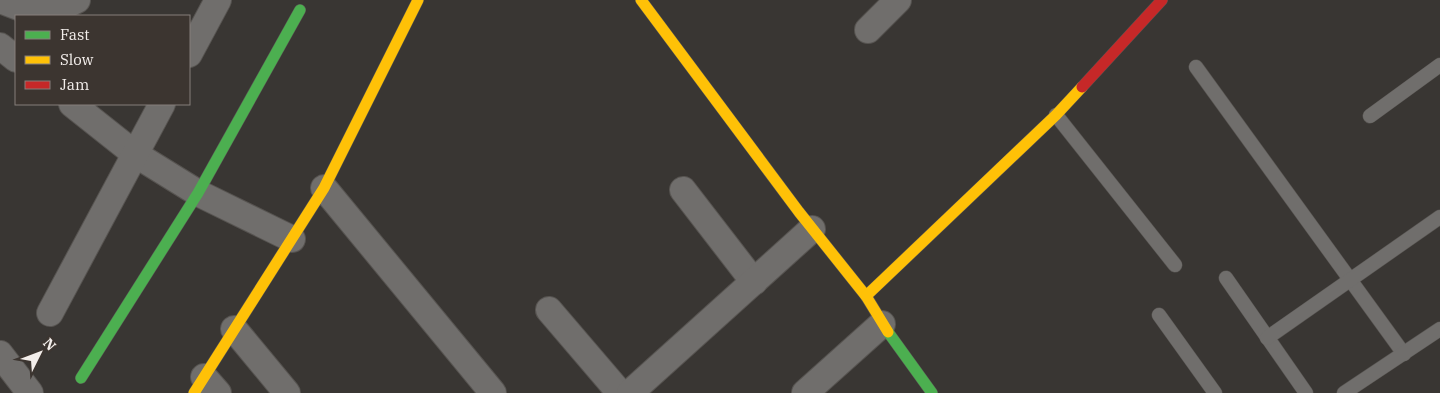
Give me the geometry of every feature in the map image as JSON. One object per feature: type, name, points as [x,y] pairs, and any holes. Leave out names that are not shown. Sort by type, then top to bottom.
[{"type":"street","points":[[0,0],[37,13],[49,13],[77,0]]},
{"type":"street","points":[[190,52],[218,0]]},
{"type":"street","points":[[205,388],[234,329],[324,188],[418,0]]},
{"type":"street","points":[[868,30],[898,0]]},
{"type":"street","points":[[866,296],[1056,115],[1162,0]]},
{"type":"street","points":[[646,2],[812,229],[866,296],[882,324],[932,393]]},
{"type":"street","points":[[81,378],[198,192],[300,10]]},
{"type":"street","points":[[0,46],[15,58]]},
{"type":"street","points":[[73,105],[135,154],[198,192],[292,239]]},
{"type":"street","points":[[50,313],[161,105]]},
{"type":"street","points":[[324,188],[493,393]]},
{"type":"street","points":[[683,190],[754,282]]},
{"type":"street","points":[[630,393],[812,229]]},
{"type":"street","points":[[549,310],[620,393]]},
{"type":"street","points":[[805,393],[882,324]]},
{"type":"street","points":[[234,329],[287,393]]},
{"type":"street","points":[[0,354],[30,393]]},
{"type":"lane","points":[[1370,116],[1440,66]]},
{"type":"lane","points":[[1196,68],[1404,354]]},
{"type":"lane","points":[[1056,115],[1175,265]]},
{"type":"lane","points":[[1267,338],[1440,216]]},
{"type":"lane","points":[[1226,278],[1306,393]]},
{"type":"lane","points":[[1160,315],[1215,393]]},
{"type":"lane","points":[[1344,393],[1440,328]]},
{"type":"traffic: fast","points":[[81,378],[198,193],[300,10]]},
{"type":"traffic: fast","points":[[888,332],[932,393]]},
{"type":"traffic: slow","points":[[194,393],[324,188],[418,0]]},
{"type":"traffic: slow","points":[[641,0],[799,212],[866,296],[888,332]]},
{"type":"traffic: slow","points":[[866,296],[1056,115],[1082,87]]},
{"type":"traffic: jam","points":[[1082,87],[1162,0]]}]
